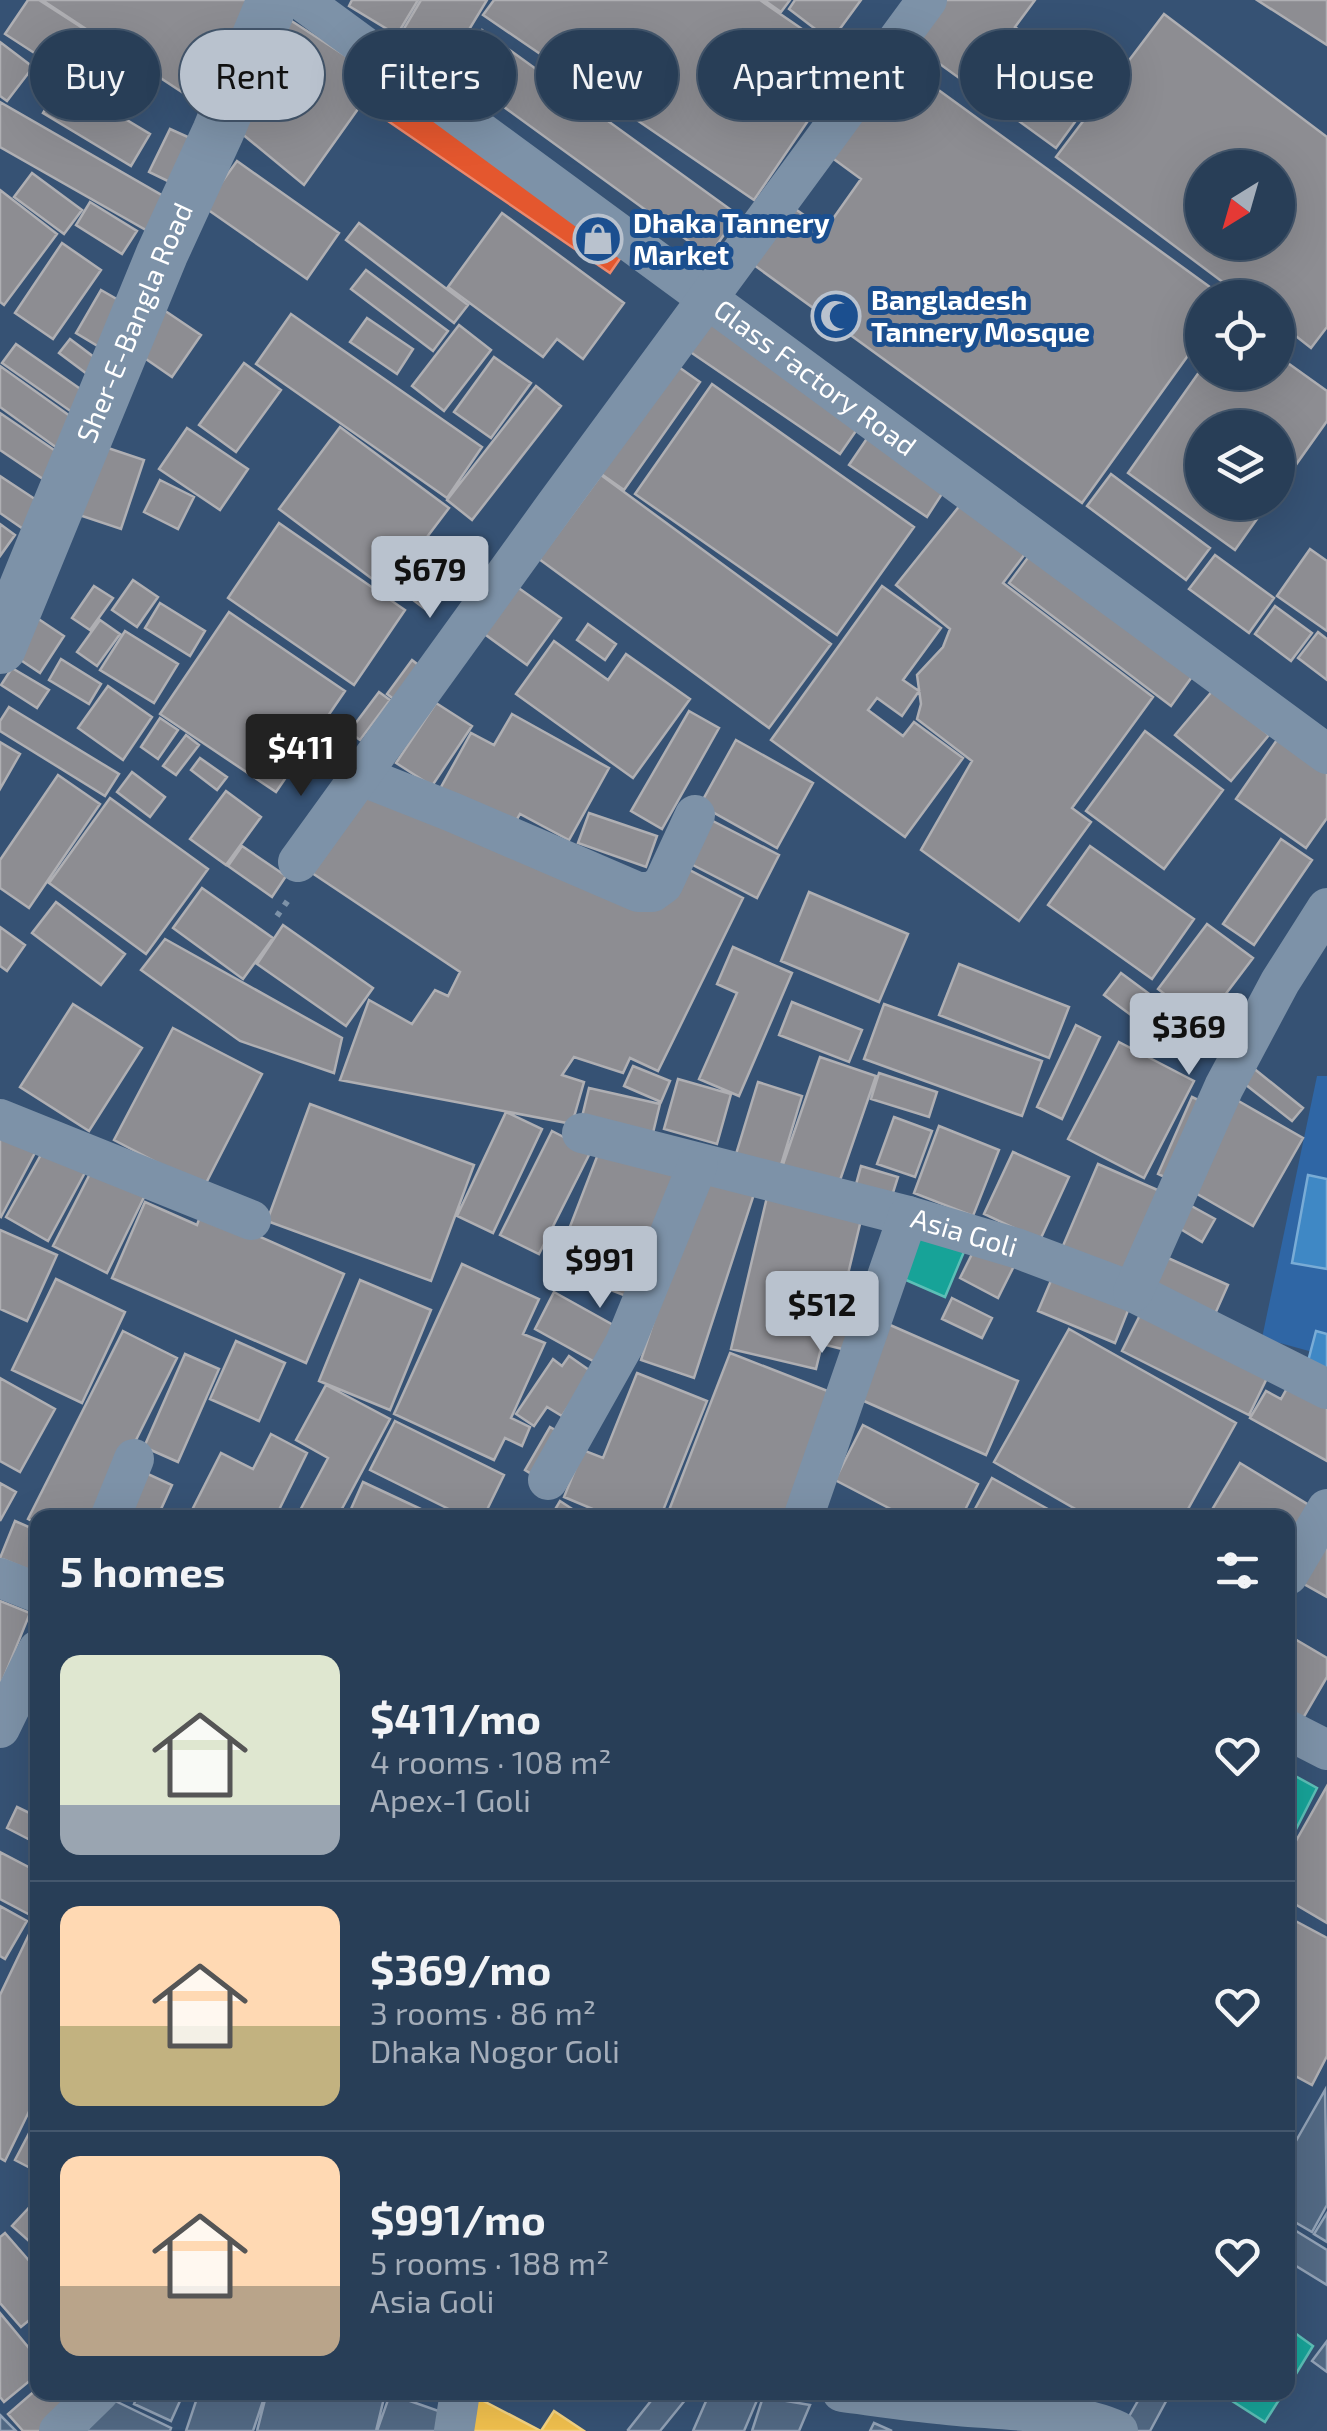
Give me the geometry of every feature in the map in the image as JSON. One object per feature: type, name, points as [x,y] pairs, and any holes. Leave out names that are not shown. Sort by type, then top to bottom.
[{"type":"street","name":"Sher-E-Bangla Road","points":[[0,648],[162,254],[272,0]]},
{"type":"street","name":"Glass Factory Road","points":[[300,0],[1327,754]]},
{"type":"street","points":[[298,862],[927,0]]},
{"type":"street","points":[[361,776],[638,892],[652,892],[664,884],[695,815]]},
{"type":"street","points":[[1133,1292],[1224,1086],[1280,982],[1327,908]]},
{"type":"street","points":[[0,1119],[251,1220]]},
{"type":"street","name":"Asia Goli","points":[[582,1133],[908,1216],[1016,1248],[1133,1292],[1327,1390]]},
{"type":"street","points":[[548,1480],[625,1343],[698,1164]]},
{"type":"street","points":[[807,1510],[908,1216]]},
{"type":"street","points":[[113,1510],[134,1459]]},
{"type":"street","points":[[1295,1563],[1327,1509]]},
{"type":"street","points":[[0,1578],[30,1590]]},
{"type":"street","points":[[0,1728],[30,1666]]},
{"type":"street","points":[[1295,1734],[1327,1750]]},
{"type":"street","points":[[59,2431],[91,2400]]},
{"type":"street","points":[[454,2431],[459,2400]]},
{"type":"street","points":[[909,2400],[1044,2413],[1118,2431]]},
{"type":"shaded area","points":[[1317,1076],[1327,1076],[1327,1356],[1262,1338]]},
{"type":"building: Homes","points":[[473,2400],[482,2400],[541,2431],[463,2431]]},
{"type":"building: Homes","points":[[554,2411],[584,2431],[541,2431]]},
{"type":"building: Shops","points":[[386,120],[479,120],[640,230],[610,273]]},
{"type":"building: Schools","points":[[1308,1175],[1327,1179],[1327,1269],[1292,1263]]},
{"type":"building: Schools","points":[[1316,1331],[1327,1334],[1327,1375],[1306,1369]]},
{"type":"building: Public","points":[[911,1223],[966,1247],[945,1297],[890,1273]]},
{"type":"building: Public","points":[[1295,1776],[1317,1788],[1295,1831]]},
{"type":"building: Public","points":[[1295,2333],[1313,2346],[1295,2376]]},
{"type":"building: Public","points":[[1231,2400],[1279,2400],[1265,2422]]},
{"type":"building: Industry","points":[[28,0],[39,0],[86,30],[30,30],[30,50],[5,34]]},
{"type":"building: Industry","points":[[42,0],[252,0],[260,5],[244,30],[180,30],[180,91],[160,78],[160,30],[88,30]]},
{"type":"building: Industry","points":[[352,0],[418,0],[400,30],[389,30],[349,6]]},
{"type":"building: Industry","points":[[421,0],[487,0],[469,30],[403,30]]},
{"type":"building: Industry","points":[[494,0],[760,0],[804,30],[698,30],[698,120],[808,120],[754,200],[637,120],[678,120],[678,30],[536,30],[536,51],[516,38],[516,30],[505,30],[483,15]]},
{"type":"building: Industry","points":[[764,0],[790,0],[781,12]]},
{"type":"building: Industry","points":[[795,0],[861,0],[839,30],[817,30],[789,9]]},
{"type":"building: Industry","points":[[938,0],[1035,0],[1015,27],[1019,30],[960,30],[960,79],[940,64],[940,30],[916,30]]},
{"type":"building: Industry","points":[[1257,0],[1327,0],[1327,45]]},
{"type":"building: Industry","points":[[276,11],[305,30],[269,30]]},
{"type":"building: Industry","points":[[1164,14],[1327,137],[1327,327],[1311,348],[1295,335],[1295,280],[1220,280],[1193,260],[1295,260],[1295,150],[1185,150],[1185,254],[1056,157],[1084,120],[1130,120],[1130,59]]},
{"type":"building: Industry","points":[[0,42],[30,65],[30,71],[7,101],[0,96]]},
{"type":"building: Industry","points":[[324,42],[344,55],[344,120],[350,120],[304,185],[235,128],[238,120],[324,120]]},
{"type":"building: Industry","points":[[516,55],[536,69],[536,120],[607,120],[738,215],[709,256],[516,116]]},
{"type":"building: Industry","points":[[940,91],[960,106],[960,120],[980,120],[1200,280],[1185,280],[1185,360],[1082,503],[736,252],[777,196],[825,230],[861,179],[820,149],[841,120],[940,120]]},
{"type":"building: Industry","points":[[0,102],[172,201],[153,234],[0,147]]},
{"type":"building: Industry","points":[[55,120],[127,120],[150,134],[131,166]]},
{"type":"building: Industry","points":[[1017,120],[1076,120],[1056,148]]},
{"type":"building: Industry","points":[[170,129],[197,141],[176,185],[149,172]]},
{"type":"building: Industry","points":[[237,161],[339,233],[307,279],[204,207]]},
{"type":"building: Industry","points":[[32,173],[82,210],[64,234],[14,197]]},
{"type":"building: Industry","points":[[0,190],[57,234],[4,305],[0,302]]},
{"type":"building: Industry","points":[[90,202],[137,231],[122,254],[76,225]]},
{"type":"building: Industry","points":[[502,213],[624,303],[583,359],[557,339],[543,357],[448,287]]},
{"type":"building: Industry","points":[[359,223],[468,305],[454,323],[346,240]]},
{"type":"building: Industry","points":[[62,243],[101,270],[53,339],[15,313]]},
{"type":"building: Industry","points":[[366,270],[448,331],[433,351],[351,289]]},
{"type":"building: Industry","points":[[101,290],[127,305],[101,348],[76,333]]},
{"type":"building: Industry","points":[[155,304],[201,335],[172,377],[127,346]]},
{"type":"building: Industry","points":[[291,314],[482,447],[447,498],[256,364]]},
{"type":"building: Industry","points":[[367,318],[413,349],[397,374],[350,342]]},
{"type":"building: Industry","points":[[703,318],[860,425],[840,454],[683,347]]},
{"type":"building: Industry","points":[[459,325],[491,350],[444,411],[412,386]]},
{"type":"building: Industry","points":[[70,339],[102,363],[91,377],[59,353]]},
{"type":"building: Industry","points":[[16,344],[92,397],[79,417],[2,363]]},
{"type":"building: Industry","points":[[656,351],[700,382],[624,490],[580,459]]},
{"type":"building: Industry","points":[[494,357],[531,383],[491,438],[454,412]]},
{"type":"building: Industry","points":[[244,363],[281,390],[236,452],[199,425]]},
{"type":"building: Industry","points":[[0,366],[77,421],[57,448],[0,407]]},
{"type":"building: Industry","points":[[1295,368],[1327,391],[1327,421],[1295,466],[1295,410],[1185,410],[1185,514],[1128,473],[1186,390],[1295,390]]},
{"type":"building: Industry","points":[[712,384],[914,527],[837,635],[635,494]]},
{"type":"building: Industry","points":[[536,386],[561,406],[472,520],[447,500]]},
{"type":"building: Industry","points":[[0,413],[60,454],[43,479],[0,450]]},
{"type":"building: Industry","points":[[340,427],[449,508],[387,590],[279,509]]},
{"type":"building: Industry","points":[[187,428],[248,469],[220,510],[159,469]]},
{"type":"building: Industry","points":[[870,434],[947,486],[927,517],[849,465]]},
{"type":"building: Industry","points":[[93,443],[144,460],[121,529],[70,512]]},
{"type":"building: Industry","points":[[1111,474],[1210,548],[1186,580],[1087,506]]},
{"type":"building: Industry","points":[[601,475],[831,644],[769,728],[539,559]]},
{"type":"building: Industry","points":[[0,476],[47,507],[29,533],[0,513]]},
{"type":"building: Industry","points":[[160,480],[194,497],[178,529],[144,512]]},
{"type":"building: Industry","points":[[965,499],[1031,546],[1003,583],[1153,697],[1072,808],[1091,822],[1019,921],[921,850],[972,761],[917,719],[921,704],[917,675],[943,647],[950,629],[896,585]]},
{"type":"building: Industry","points":[[1193,520],[1256,520],[1235,550]]},
{"type":"building: Industry","points":[[279,523],[405,610],[354,685],[228,598]]},
{"type":"building: Industry","points":[[0,524],[15,535],[0,556]]},
{"type":"building: Industry","points":[[1310,549],[1327,561],[1327,631],[1277,596]]},
{"type":"building: Industry","points":[[1032,552],[1194,674],[1171,706],[1009,583]]},
{"type":"building: Industry","points":[[419,554],[449,575],[425,609],[396,587]]},
{"type":"building: Industry","points":[[1215,555],[1274,598],[1249,633],[1189,589]]},
{"type":"building: Industry","points":[[506,579],[561,618],[527,665],[472,625]]},
{"type":"building: Industry","points":[[133,580],[158,597],[137,627],[112,610]]},
{"type":"building: Industry","points":[[94,586],[113,598],[90,630],[72,618]]},
{"type":"building: Industry","points":[[882,586],[941,628],[903,680],[919,691],[902,716],[877,698],[868,710],[903,736],[914,722],[963,758],[905,837],[771,740]]},
{"type":"building: Industry","points":[[160,603],[205,631],[190,656],[145,628]]},
{"type":"building: Industry","points":[[1275,606],[1312,633],[1291,661],[1255,634]]},
{"type":"building: Industry","points":[[229,612],[345,691],[276,792],[160,714]]},
{"type":"building: Industry","points":[[34,616],[64,636],[40,673],[10,653]]},
{"type":"building: Industry","points":[[100,620],[120,634],[97,666],[77,652]]},
{"type":"building: Industry","points":[[588,624],[616,644],[605,660],[577,640]]},
{"type":"building: Industry","points":[[125,631],[178,664],[154,703],[100,670]]},
{"type":"building: Industry","points":[[1318,632],[1327,639],[1327,680],[1298,658]]},
{"type":"building: Industry","points":[[554,641],[608,680],[626,654],[690,699],[633,778],[516,694]]},
{"type":"building: Industry","points":[[61,659],[101,684],[89,704],[49,680]]},
{"type":"building: Industry","points":[[412,660],[438,680],[413,714],[387,694]]},
{"type":"building: Industry","points":[[12,668],[49,690],[37,708],[1,685]]},
{"type":"building: Industry","points":[[108,686],[152,717],[123,760],[78,728]]},
{"type":"building: Industry","points":[[1214,689],[1269,735],[1231,781],[1175,735]]},
{"type":"building: Industry","points":[[379,692],[390,700],[360,740],[349,732]]},
{"type":"building: Industry","points":[[436,703],[472,726],[432,786],[396,763]]},
{"type":"building: Industry","points":[[9,707],[119,774],[105,796],[0,731],[0,721]]},
{"type":"building: Industry","points":[[689,711],[719,728],[662,829],[631,811]]},
{"type":"building: Industry","points":[[512,714],[609,768],[569,840],[520,814],[508,835],[436,796],[471,733],[494,745]]},
{"type":"building: Industry","points":[[160,718],[178,730],[158,759],[141,747]]},
{"type":"building: Industry","points":[[1145,731],[1223,790],[1164,869],[1086,811]]},
{"type":"building: Industry","points":[[1281,734],[1327,766],[1327,818],[1306,848],[1236,799]]},
{"type":"building: Industry","points":[[186,735],[199,745],[176,775],[163,766]]},
{"type":"building: Industry","points":[[736,740],[813,783],[777,848],[700,805]]},
{"type":"building: Industry","points":[[0,742],[20,754],[0,789]]},
{"type":"building: Industry","points":[[200,758],[227,777],[217,790],[191,770]]},
{"type":"building: Industry","points":[[132,772],[165,797],[150,817],[117,792]]},
{"type":"building: Industry","points":[[58,775],[100,804],[29,908],[0,888],[0,860]]},
{"type":"building: Industry","points":[[376,785],[660,903],[678,864],[743,898],[658,1071],[630,1058],[623,1073],[574,1057],[562,1075],[584,1082],[572,1124],[340,1080],[369,1000],[412,1024],[435,990],[448,996],[460,972],[312,873]]},
{"type":"building: Industry","points":[[226,791],[261,817],[226,865],[190,839]]},
{"type":"building: Industry","points":[[110,798],[208,869],[146,954],[49,883]]},
{"type":"building: Industry","points":[[589,813],[657,836],[646,867],[578,843]]},
{"type":"building: Industry","points":[[709,819],[779,855],[757,898],[687,862]]},
{"type":"building: Industry","points":[[1281,839],[1312,860],[1254,945],[1223,924]]},
{"type":"building: Industry","points":[[242,846],[286,876],[272,897],[228,866]]},
{"type":"building: Industry","points":[[1090,846],[1194,919],[1152,979],[1048,905]]},
{"type":"building: Industry","points":[[202,888],[273,938],[243,979],[173,928]]},
{"type":"building: Industry","points":[[809,892],[908,934],[879,1002],[781,961]]},
{"type":"building: Industry","points":[[56,902],[125,954],[101,985],[32,933]]},
{"type":"building: Industry","points":[[1207,924],[1253,958],[1203,1024],[1158,989]]},
{"type":"building: Industry","points":[[283,925],[373,988],[346,1026],[257,964]]},
{"type":"building: Industry","points":[[0,927],[25,945],[7,971],[0,966]]},
{"type":"building: Industry","points":[[165,939],[342,1038],[334,1073],[240,1041],[141,970]]},
{"type":"building: Industry","points":[[733,947],[792,973],[739,1096],[699,1079],[737,993],[717,984]]},
{"type":"building: Industry","points":[[959,964],[1069,1007],[1049,1058],[939,1015]]},
{"type":"building: Industry","points":[[1121,973],[1206,1036],[1189,1058],[1104,995]]},
{"type":"building: Industry","points":[[792,1002],[862,1030],[849,1062],[779,1035]]},
{"type":"building: Industry","points":[[73,1004],[142,1048],[89,1131],[20,1087]]},
{"type":"building: Industry","points":[[884,1004],[1042,1061],[1022,1116],[864,1059]]},
{"type":"building: Industry","points":[[1076,1025],[1100,1037],[1062,1119],[1037,1107]]},
{"type":"building: Industry","points":[[173,1028],[262,1074],[204,1187],[114,1140]]},
{"type":"building: Industry","points":[[1119,1042],[1194,1081],[1144,1178],[1068,1139]]},
{"type":"building: Industry","points":[[820,1057],[876,1076],[836,1192],[780,1173]]},
{"type":"building: Industry","points":[[633,1066],[670,1081],[661,1102],[624,1086]]},
{"type":"building: Industry","points":[[1252,1067],[1303,1108],[1292,1121],[1241,1081]]},
{"type":"building: Industry","points":[[879,1073],[937,1092],[929,1117],[871,1099]]},
{"type":"building: Industry","points":[[678,1079],[731,1094],[717,1144],[664,1129]]},
{"type":"building: Industry","points":[[758,1082],[802,1096],[777,1178],[733,1164]]},
{"type":"building: Industry","points":[[589,1088],[660,1104],[652,1137],[581,1121]]},
{"type":"building: Industry","points":[[1192,1097],[1211,1106],[1177,1183],[1158,1174]]},
{"type":"building: Industry","points":[[1235,1099],[1303,1138],[1253,1226],[1185,1187]]},
{"type":"building: Industry","points":[[310,1104],[474,1165],[431,1281],[267,1221]]},
{"type":"building: Industry","points":[[506,1112],[542,1129],[493,1233],[457,1216]]},
{"type":"building: Industry","points":[[894,1117],[932,1131],[915,1177],[877,1164]]},
{"type":"building: Industry","points":[[939,1126],[999,1150],[973,1216],[914,1193]]},
{"type":"building: Industry","points":[[552,1131],[591,1151],[539,1254],[500,1235]]},
{"type":"building: Industry","points":[[0,1135],[38,1147],[1,1217],[0,1216]]},
{"type":"building: Industry","points":[[603,1141],[680,1170],[631,1298],[554,1268]]},
{"type":"building: Industry","points":[[47,1144],[88,1167],[48,1241],[6,1217]]},
{"type":"building: Industry","points":[[1013,1152],[1069,1177],[1040,1240],[984,1214]]},
{"type":"building: Industry","points":[[96,1162],[148,1189],[107,1273],[53,1246]]},
{"type":"building: Industry","points":[[1098,1164],[1169,1195],[1134,1279],[1062,1248]]},
{"type":"building: Industry","points":[[861,1166],[898,1177],[891,1199],[855,1188]]},
{"type":"building: Industry","points":[[701,1176],[754,1194],[694,1378],[641,1360]]},
{"type":"building: Industry","points":[[767,1197],[861,1220],[843,1295],[862,1300],[850,1351],[822,1344],[816,1369],[731,1349]]},
{"type":"building: Industry","points":[[145,1202],[197,1225],[202,1211],[344,1274],[306,1363],[112,1278]]},
{"type":"building: Industry","points":[[1186,1203],[1215,1219],[1202,1242],[1174,1225]]},
{"type":"building: Industry","points":[[0,1230],[57,1255],[27,1321],[0,1309]]},
{"type":"building: Industry","points":[[977,1244],[1015,1264],[998,1298],[960,1278]]},
{"type":"building: Industry","points":[[1168,1258],[1228,1285],[1215,1314],[1155,1287]]},
{"type":"building: Industry","points":[[462,1264],[539,1299],[523,1334],[545,1343],[511,1418],[530,1427],[522,1446],[505,1438],[494,1460],[394,1414]]},
{"type":"building: Industry","points":[[1053,1276],[1129,1308],[1115,1343],[1038,1311]]},
{"type":"building: Industry","points":[[56,1279],[125,1312],[82,1403],[12,1370]]},
{"type":"building: Industry","points":[[360,1280],[431,1310],[390,1410],[319,1381]]},
{"type":"building: Industry","points":[[554,1292],[624,1331],[604,1367],[535,1329]]},
{"type":"building: Industry","points":[[952,1298],[992,1318],[982,1338],[942,1319]]},
{"type":"building: Industry","points":[[1142,1311],[1269,1374],[1249,1415],[1122,1351]]},
{"type":"building: Industry","points":[[881,1321],[1018,1381],[986,1455],[848,1394]]},
{"type":"building: Industry","points":[[1069,1329],[1236,1423],[1187,1510],[1077,1510],[994,1462]]},
{"type":"building: Industry","points":[[123,1331],[177,1358],[101,1510],[33,1510]]},
{"type":"building: Industry","points":[[236,1341],[285,1363],[259,1421],[210,1399]]},
{"type":"building: Industry","points":[[730,1353],[843,1397],[800,1510],[669,1510]]},
{"type":"building: Industry","points":[[185,1354],[219,1369],[178,1462],[144,1447]]},
{"type":"building: Industry","points":[[569,1356],[592,1372],[562,1416],[547,1407],[534,1426],[516,1414],[553,1359],[562,1366]]},
{"type":"building: Industry","points":[[637,1373],[707,1401],[663,1510],[595,1510],[564,1497],[583,1450],[603,1458]]},
{"type":"building: Industry","points":[[0,1378],[55,1409],[20,1472],[0,1461]]},
{"type":"building: Industry","points":[[1291,1381],[1327,1401],[1327,1461],[1250,1418],[1266,1391],[1281,1399]]},
{"type":"building: Industry","points":[[326,1385],[390,1419],[341,1510],[300,1510],[328,1458],[296,1440]]},
{"type":"building: Industry","points":[[395,1421],[504,1475],[487,1510],[451,1510],[370,1470]]},
{"type":"building: Industry","points":[[863,1425],[978,1484],[965,1510],[893,1510],[835,1480]]},
{"type":"building: Industry","points":[[550,1427],[564,1435],[538,1478],[525,1470]]},
{"type":"building: Industry","points":[[271,1434],[307,1453],[279,1510],[192,1510],[221,1453],[253,1469]]},
{"type":"building: Industry","points":[[1240,1463],[1322,1513],[1295,1558],[1295,1510],[1212,1510]]},
{"type":"building: Industry","points":[[137,1469],[172,1485],[161,1510],[119,1510]]},
{"type":"building: Industry","points":[[992,1478],[1050,1510],[974,1510]]},
{"type":"building: Industry","points":[[363,1482],[423,1510],[351,1510]]},
{"type":"building: Industry","points":[[0,1483],[16,1492],[0,1521]]},
{"type":"building: Industry","points":[[560,1501],[574,1510],[555,1510]]},
{"type":"building: Industry","points":[[15,1521],[30,1528],[30,1571],[0,1558]]},
{"type":"building: Industry","points":[[1327,1529],[1327,1597],[1295,1579]]},
{"type":"building: Industry","points":[[0,1601],[30,1613],[0,1687]]},
{"type":"building: Industry","points":[[1295,1639],[1327,1658],[1327,1677],[1302,1720],[1295,1716]]},
{"type":"building: Industry","points":[[1327,1786],[1327,1923],[1295,1904],[1295,1843]]},
{"type":"building: Industry","points":[[17,1807],[30,1813],[30,1840],[7,1828]]},
{"type":"building: Industry","points":[[0,1852],[30,1868],[30,1915],[0,1899]]},
{"type":"building: Industry","points":[[0,1906],[27,1921],[5,1959],[0,1956]]},
{"type":"building: Industry","points":[[1295,1921],[1327,1938],[1327,2056],[1312,2085],[1295,2076]]},
{"type":"building: Industry","points":[[30,1932],[30,2109],[5,2161],[0,2158],[0,1995]]},
{"type":"building: Industry","points":[[30,2131],[30,2168],[15,2160]]},
{"type":"building: Industry","points":[[30,2207],[30,2242],[12,2226]]},
{"type":"building: Industry","points":[[5,2233],[30,2262],[30,2320],[21,2327],[0,2303],[0,2237]]},
{"type":"building: Industry","points":[[0,2313],[30,2349],[30,2381],[4,2402],[0,2397]]},
{"type":"building: Industry","points":[[30,2395],[30,2400],[64,2400],[42,2431],[23,2431],[8,2414]]},
{"type":"building: Other","points":[[1325,2090],[1327,2205],[1312,2232],[1295,2222],[1295,2143]]},
{"type":"building: Other","points":[[1327,2213],[1327,2242],[1314,2234]]},
{"type":"building: Other","points":[[1295,2230],[1327,2250],[1327,2285],[1295,2265]]},
{"type":"building: Other","points":[[1327,2341],[1327,2372],[1312,2361]]},
{"type":"building: Other","points":[[103,2400],[113,2400],[171,2428],[170,2431],[87,2431]]},
{"type":"building: Other","points":[[136,2400],[180,2400],[171,2421],[134,2404]]},
{"type":"building: Other","points":[[196,2400],[263,2400],[253,2431],[186,2431]]},
{"type":"building: Other","points":[[265,2400],[384,2400],[376,2431],[257,2431]]},
{"type":"building: Other","points":[[388,2400],[407,2400],[450,2415],[444,2431],[377,2431]]},
{"type":"building: Other","points":[[652,2400],[685,2400],[660,2431],[628,2430]]},
{"type":"building: Other","points":[[707,2400],[757,2400],[744,2431],[693,2431]]},
{"type":"building: Other","points":[[762,2400],[810,2405],[799,2431],[752,2431]]},
{"type":"building: Other","points":[[1138,2400],[1167,2400],[1150,2431],[1129,2431],[1123,2427]]},
{"type":"building: Other","points":[[0,2415],[16,2431],[0,2431]]},
{"type":"building: Other","points":[[874,2423],[892,2431],[870,2431]]},
{"type":"place","name":"Dhaka Tannery Market","points":[[598,239]]},
{"type":"place","name":"Bangladesh Tannery Mosque","points":[[836,316]]}]
